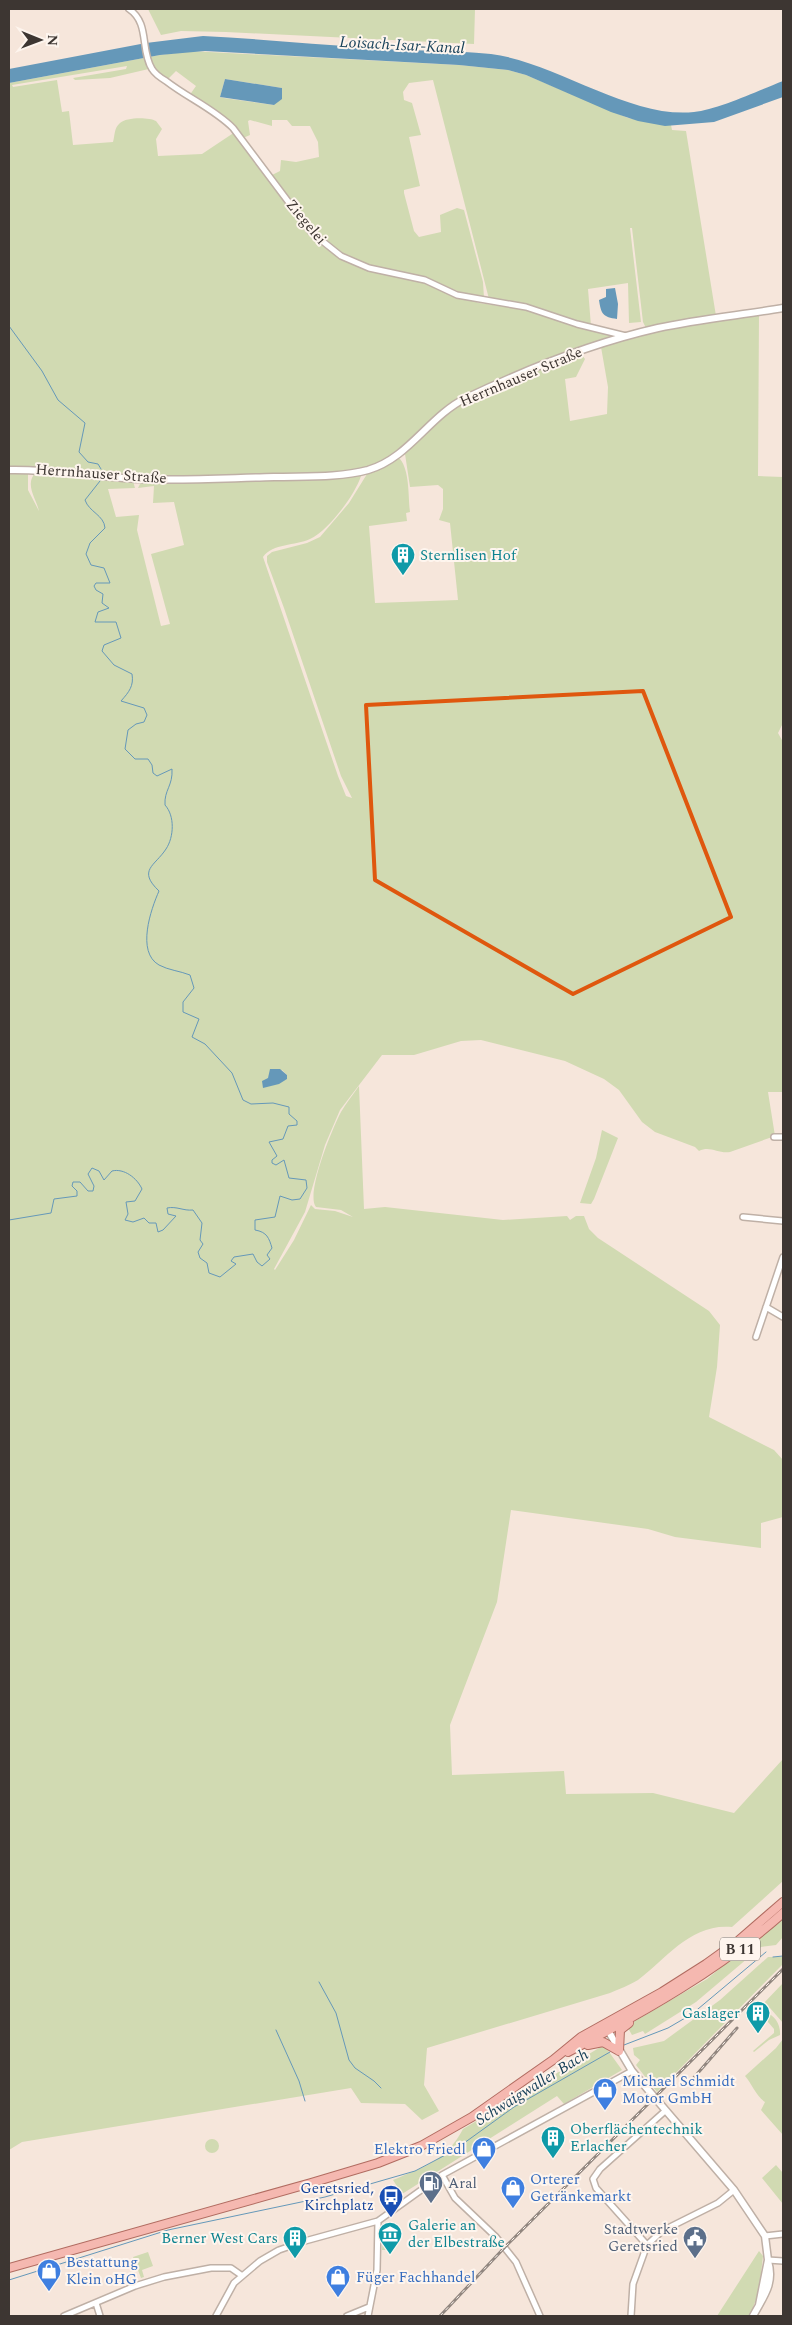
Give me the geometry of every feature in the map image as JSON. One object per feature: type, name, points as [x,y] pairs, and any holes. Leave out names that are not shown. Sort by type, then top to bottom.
[{"type":"main road","name":"B 11","points":[[554,2060],[576,2048],[706,1964],[738,1941],[783,1902]]},
{"type":"main road","name":"B 11","points":[[9,2268],[311,2183],[404,2153],[458,2126],[554,2060],[581,2038],[644,2010],[719,1964],[783,1913]]},
{"type":"main road","points":[[576,2048],[603,2042],[619,2051],[620,2030],[644,2010]]},
{"type":"street","name":"Ziegelei","points":[[129,9],[134,12],[143,27],[148,58],[155,73],[176,89],[221,117],[233,128],[311,232],[341,256],[377,270],[425,280],[458,295],[526,307],[577,324],[627,336]]},
{"type":"street","name":"Herrnhauser Straße","points":[[9,470],[44,469],[142,479],[320,476],[367,470],[401,452],[445,411],[463,399],[540,366],[627,336],[660,328],[783,308]]},
{"type":"street","points":[[774,1138],[783,1137]]},
{"type":"street","points":[[742,1217],[783,1221]]},
{"type":"street","points":[[756,1337],[783,1257]]},
{"type":"street","points":[[766,1307],[783,1318]]},
{"type":"street","points":[[606,2027],[632,2071],[734,2190],[765,2236],[768,2260],[759,2305],[753,2316]]},
{"type":"street","points":[[216,2316],[228,2291],[241,2275],[260,2261],[279,2250],[305,2241],[378,2221],[442,2175],[632,2071]]},
{"type":"street","points":[[647,2245],[596,2188],[593,2179],[600,2169],[665,2111]]},
{"type":"street","points":[[442,2175],[455,2198],[496,2237],[516,2262],[540,2316]]},
{"type":"street","points":[[631,2316],[633,2284],[647,2245],[662,2230],[718,2203],[734,2190]]},
{"type":"street","points":[[368,2316],[377,2270],[378,2221]]},
{"type":"street","points":[[765,2236],[783,2234]]},
{"type":"street","points":[[768,2260],[783,2262]]},
{"type":"street","points":[[64,2316],[144,2283],[183,2273],[211,2268],[231,2268],[241,2275]]},
{"type":"street","points":[[96,2303],[100,2316]]},
{"type":"street","points":[[347,2316],[359,2314],[369,2307]]},
{"type":"highlighted area","points":[[643,691],[731,917],[573,994],[375,880],[366,705]]},
{"type":"green space","points":[[148,9],[475,9],[474,44],[226,32],[181,31],[161,35]]},
{"type":"green space","points":[[190,51],[459,65],[508,70],[526,75],[628,118],[671,125],[672,130],[686,131],[716,316],[646,328],[643,322],[632,228],[630,228],[641,322],[629,323],[628,283],[588,289],[591,326],[489,299],[433,80],[409,83],[403,92],[404,100],[412,103],[421,135],[409,137],[420,186],[404,190],[404,193],[414,231],[419,237],[441,232],[440,215],[457,208],[464,210],[483,282],[484,298],[434,282],[370,267],[338,252],[325,242],[302,217],[272,175],[280,171],[281,160],[296,162],[319,157],[318,142],[310,126],[292,126],[287,120],[272,120],[272,126],[250,120],[248,121],[250,135],[243,138],[189,96],[196,86],[176,71],[167,80],[153,68],[110,78],[75,80],[73,78],[126,69],[127,66],[12,85],[13,87],[57,80],[62,112],[69,111],[73,145],[113,142],[116,129],[123,121],[143,118],[156,121],[162,129],[156,139],[158,156],[202,154],[235,132],[304,227],[316,241],[333,254],[362,268],[427,284],[479,303],[528,310],[615,337],[475,391],[400,450],[377,464],[358,470],[329,473],[148,477],[55,468],[9,468],[9,83]],"holes":[[[225,79],[282,88],[274,105],[220,97]]]},
{"type":"green space","points":[[759,314],[758,476],[783,477],[783,723],[778,733],[783,742],[783,1092],[768,1092],[775,1136],[730,1152],[710,1149],[699,1151],[695,1147],[655,1132],[642,1122],[619,1090],[604,1079],[565,1061],[481,1040],[461,1041],[414,1055],[382,1055],[340,1110],[325,1145],[305,1212],[274,1269],[294,1240],[311,1205],[315,1209],[335,1211],[353,1217],[341,1210],[316,1207],[314,1189],[321,1160],[332,1131],[343,1109],[359,1086],[364,1209],[385,1207],[503,1220],[567,1216],[570,1220],[576,1216],[584,1216],[589,1229],[598,1238],[709,1311],[720,1325],[717,1367],[709,1417],[774,1450],[783,1460],[783,1517],[761,1523],[761,1548],[675,1537],[648,1529],[511,1510],[497,1602],[450,1725],[452,1775],[564,1771],[566,1794],[653,1793],[734,1813],[783,1759],[783,1881],[732,1927],[717,1927],[704,1930],[692,1936],[638,1980],[628,1985],[610,1993],[427,2048],[424,2085],[439,2111],[422,2120],[405,2104],[361,2103],[351,2088],[22,2142],[9,2150],[9,472],[28,473],[28,490],[39,511],[31,486],[31,481],[36,472],[133,481],[135,488],[108,489],[116,517],[139,515],[137,530],[161,626],[170,624],[151,554],[184,545],[174,502],[153,503],[154,486],[138,488],[141,482],[361,476],[353,493],[340,512],[317,535],[304,541],[272,549],[263,557],[338,776],[346,796],[352,798],[341,776],[267,562],[267,556],[272,552],[307,543],[320,537],[349,503],[367,474],[396,458],[400,459],[406,470],[410,512],[406,513],[407,521],[369,526],[375,603],[458,600],[450,523],[439,520],[443,509],[443,489],[438,485],[410,487],[405,454],[441,417],[468,399],[581,354],[585,359],[576,377],[565,379],[570,421],[607,414],[608,387],[601,347],[659,331]],"holes":[[[282,1070],[287,1075],[287,1079],[269,1086],[268,1078]]]},
{"type":"green space","points":[[602,1130],[618,1138],[594,1199],[591,1204],[580,1203],[596,1158]]},
{"type":"green space","points":[[783,1916],[783,1937],[776,1945],[761,1947],[696,2002],[645,2034],[643,2031],[632,2035],[628,2028],[635,2021],[707,1979]]},
{"type":"green space","points":[[768,1957],[783,1957],[783,1964],[657,2092],[636,2065],[640,2060],[634,2055],[633,2048],[664,2041],[720,2000]]},
{"type":"green space","points":[[783,1983],[783,2023],[770,2008],[759,2008]]},
{"type":"green space","points":[[765,2013],[777,2021],[780,2035],[769,2040],[754,2052],[774,2033],[774,2029],[762,2015]]},
{"type":"green space","points":[[783,2039],[783,2135],[761,2110],[765,2102],[759,2097],[745,2076],[776,2048]]},
{"type":"green space","points":[[604,2045],[622,2070],[564,2104],[557,2096],[402,2194],[393,2180],[434,2161],[450,2148],[463,2129]]},
{"type":"green space","points":[[212,2139],[217,2141],[219,2146],[217,2151],[212,2153],[207,2151],[205,2146],[207,2141]]},
{"type":"green space","points":[[776,2165],[783,2173],[783,2204],[762,2178]]},
{"type":"green space","points":[[384,2224],[392,2228],[392,2250],[382,2250]]},
{"type":"green space","points":[[759,2251],[763,2256],[759,2291],[750,2316],[717,2316]]},
{"type":"green space","points":[[148,2252],[153,2266],[142,2270],[144,2277],[141,2278],[133,2257]]},
{"type":"water","points":[[203,36],[385,49],[491,54],[541,67],[619,99],[670,112],[694,112],[714,108],[783,81],[783,97],[714,122],[665,126],[638,121],[611,112],[526,75],[508,70],[459,65],[205,51],[160,55],[9,83],[9,69],[146,43]]},
{"type":"water","points":[[225,79],[282,88],[282,99],[274,105],[220,97]]},
{"type":"water","points":[[615,288],[618,304],[617,319],[604,314],[599,300],[606,297],[606,289]]},
{"type":"water","points":[[270,1069],[280,1069],[287,1075],[287,1079],[279,1084],[263,1088],[262,1081],[268,1078]]},
{"type":"waterway","points":[[9,326],[42,371],[58,400],[85,423],[79,452],[88,462],[98,464],[101,469]]},
{"type":"waterway","points":[[9,1220],[51,1213],[54,1199],[77,1196],[77,1191],[72,1186],[73,1182],[80,1182],[88,1191],[93,1191],[94,1186],[88,1174],[92,1168],[99,1171],[104,1180],[112,1171],[125,1172],[137,1181],[142,1189],[135,1201],[126,1202],[128,1214],[125,1220],[133,1222],[144,1218],[149,1223],[156,1223],[158,1232],[163,1230],[176,1216],[168,1214],[167,1208],[193,1210],[202,1223],[200,1240],[203,1244],[198,1252],[200,1258],[207,1263],[209,1273],[220,1277],[236,1264],[231,1261],[234,1257],[253,1254],[257,1262],[262,1266],[270,1259],[267,1255],[272,1248],[270,1241],[265,1234],[255,1230],[255,1220],[275,1217],[280,1196],[292,1200],[300,1199],[307,1188],[306,1180],[289,1178],[284,1160],[276,1165],[272,1163],[272,1160],[277,1156],[269,1142],[283,1139],[288,1126],[297,1125],[297,1121],[289,1114],[289,1107],[273,1103],[251,1104],[243,1100],[232,1073],[205,1044],[192,1037],[199,1019],[183,1012],[183,1002],[194,988],[190,975],[159,965],[152,959],[148,950],[147,930],[149,919],[159,891],[149,878],[149,873],[150,868],[162,855],[171,839],[172,821],[165,805],[165,800],[172,769],[157,776],[153,773],[152,765],[148,759],[135,759],[125,749],[128,730],[136,724],[144,722],[147,715],[144,708],[121,701],[130,689],[132,674],[114,665],[102,651],[104,645],[121,638],[116,622],[95,622],[98,612],[109,608],[102,603],[103,594],[96,590],[94,586],[96,583],[110,583],[104,568],[91,565],[86,554],[90,543],[105,528],[102,520],[85,500],[100,481]]},
{"type":"waterway","name":"Schwaigwaller Bach","points":[[624,2045],[668,2028],[692,2014],[766,1952]]},
{"type":"waterway","name":"Schwaigwaller Bach","points":[[773,1957],[783,1956]]},
{"type":"waterway","points":[[319,1982],[336,2013],[349,2060],[355,2068],[381,2088]]},
{"type":"waterway","points":[[276,2030],[299,2081],[305,2101]]},
{"type":"waterway","name":"Schwaigwaller Bach","points":[[9,2280],[168,2230],[325,2197],[415,2171],[453,2151],[514,2107],[610,2052]]},
{"type":"railway","points":[[440,2316],[505,2247],[783,1969]]},
{"type":"railway","points":[[691,2081],[737,2028]]},
{"type":"place","name":"Sternlisen Hof","points":[[403,576]]},
{"type":"place","name":"Gaslager","points":[[758,2034]]},
{"type":"place","name":"Michael Schmidt Motor GmbH","points":[[605,2111]]},
{"type":"place","name":"Oberflächentechnik Erlacher","points":[[553,2159]]},
{"type":"place","name":"Elektro Friedl","points":[[484,2170]]},
{"type":"place","name":"Aral","points":[[431,2204]]},
{"type":"place","name":"Orterer Getränkemarkt","points":[[513,2209]]},
{"type":"place","name":"Geretsried, Kirchplatz","points":[[391,2218]]},
{"type":"place","name":"Galerie an der Elbestraße","points":[[390,2255]]},
{"type":"place","name":"Berner West Cars","points":[[295,2259]]},
{"type":"place","name":"Stadtwerke Geretsried","points":[[695,2259]]},
{"type":"place","name":"Bestattung Klein oHG","points":[[49,2292]]},
{"type":"place","name":"Füger Fachhandel","points":[[338,2298]]},
{"type":"water label","name":"Loisach-Isar-Kanal","points":[[402,45]]}]
